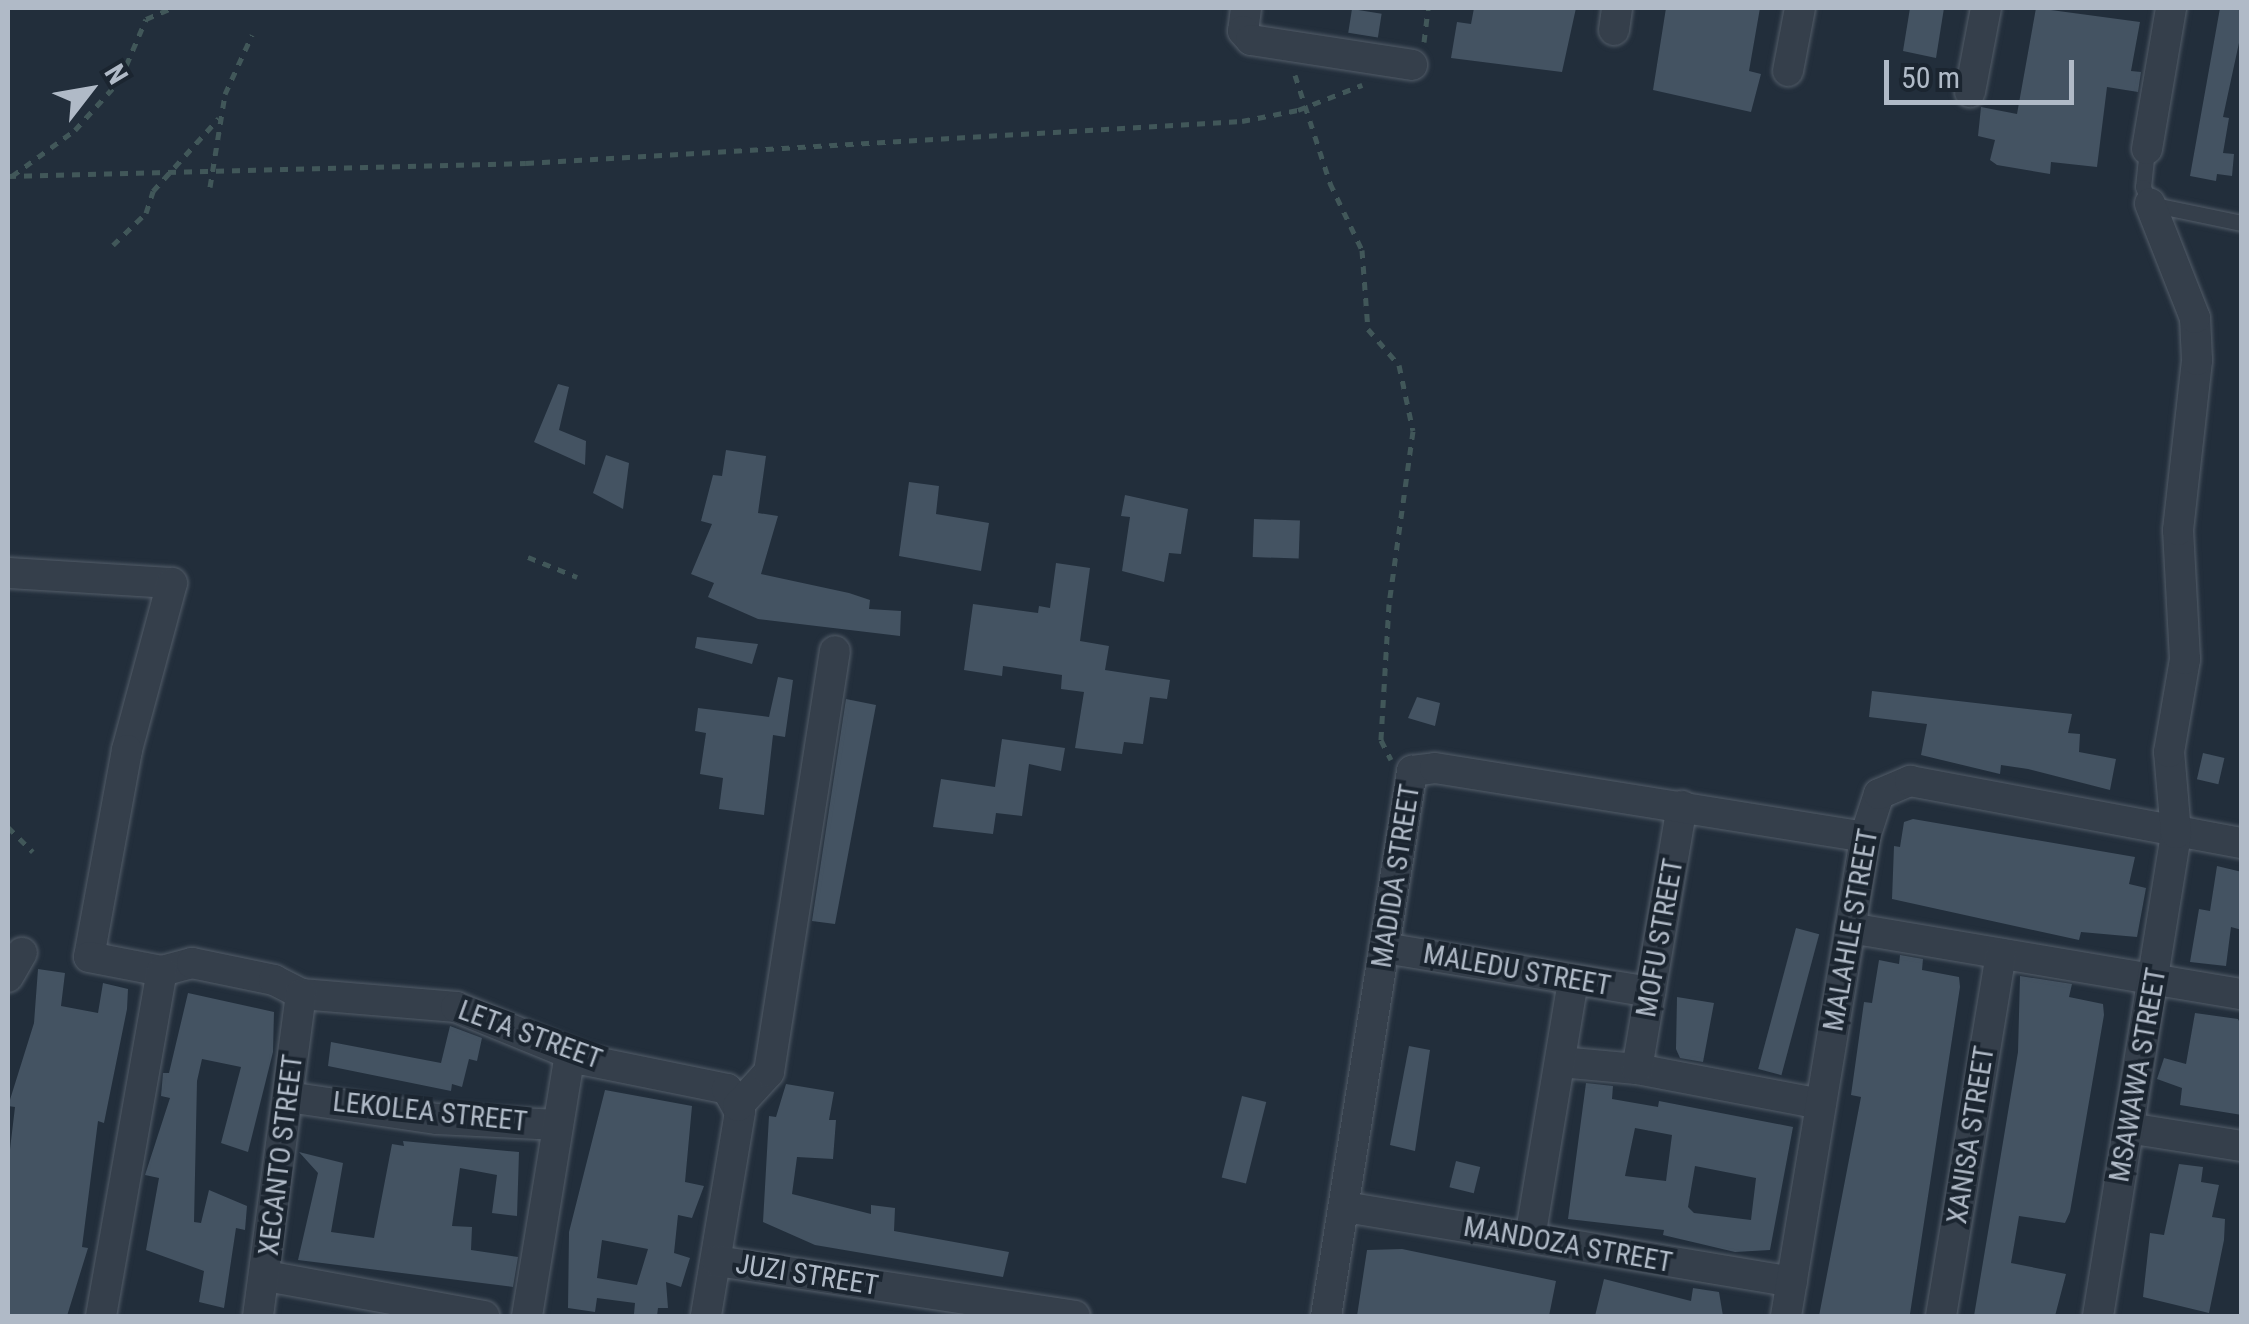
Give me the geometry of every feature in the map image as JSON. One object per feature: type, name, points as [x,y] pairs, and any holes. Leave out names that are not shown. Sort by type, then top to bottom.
[{"type":"street","points":[[1246,8],[1245,37],[1272,45],[1412,65]]},
{"type":"street","points":[[1788,71],[1800,8]]},
{"type":"street","points":[[1970,92],[1986,8]]},
{"type":"street","points":[[2148,149],[2172,8]]},
{"type":"street","name":"MSAWAWA STREET","points":[[2103,1316],[2128,1128],[2176,833],[2169,752],[2185,659],[2178,530],[2196,346],[2183,276],[2150,204]]},
{"type":"street","name":"LETA STREET","points":[[8,573],[172,583],[127,750],[89,957],[162,970],[192,963],[214,966],[274,980],[301,994],[456,1007],[570,1054],[719,1085],[738,1106]]},
{"type":"street","points":[[706,1316],[738,1106],[769,1072],[835,651]]},
{"type":"street","name":"MADIDA STREET","points":[[1326,1316],[1412,771],[1435,768],[1866,837]]},
{"type":"street","name":"MALAHLE STREET","points":[[1786,1316],[1866,837],[1879,794],[1910,781],[2242,843]]},
{"type":"street","name":"MOFU STREET","points":[[1637,1069],[1682,806]]},
{"type":"street","points":[[1850,928],[2242,994]]},
{"type":"street","name":"MALEDU STREET","points":[[1384,948],[1650,992]]},
{"type":"street","name":"XANISA STREET","points":[[1941,1316],[2001,954]]},
{"type":"street","points":[[101,1316],[162,970]]},
{"type":"street","points":[[1530,1238],[1572,982]]},
{"type":"street","name":"XECANTO STREET","points":[[258,1316],[301,994]]},
{"type":"street","points":[[558,1125],[570,1054]]},
{"type":"street","points":[[1560,1062],[1637,1069],[1821,1104]]},
{"type":"street","name":"LEKOLEA STREET","points":[[288,1097],[438,1119],[558,1125],[527,1316]]},
{"type":"street","points":[[2128,1128],[2242,1146]]},
{"type":"street","name":"MANDOZA STREET","points":[[1345,1207],[1792,1282]]},
{"type":"street","name":"JUZI STREET","points":[[717,1261],[1075,1316]]},
{"type":"street","points":[[266,1276],[484,1316]]},
{"type":"lane","points":[[2148,149],[2143,187],[2150,204],[2242,223]]},
{"type":"path","points":[[10,176],[62,144],[120,80],[147,8]]},
{"type":"path","points":[[146,19],[172,8]]},
{"type":"path","points":[[1412,65],[1422,53],[1428,8]]},
{"type":"path","points":[[210,187],[219,118],[252,35]]},
{"type":"path","points":[[1272,45],[1309,106],[1330,183],[1364,259],[1368,328],[1400,365],[1413,432],[1388,604],[1381,740],[1391,760],[1412,771]]},
{"type":"path","points":[[10,176],[210,174],[1242,121],[1309,106],[1367,84]]},
{"type":"path","points":[[112,245],[146,213],[152,191],[219,118]]},
{"type":"path","points":[[528,558],[577,577]]},
{"type":"path","points":[[8,827],[33,852]]},
{"type":"building","points":[[1474,8],[1576,8],[1562,72],[1451,58],[1457,22],[1471,24]]},
{"type":"building","points":[[1666,8],[1760,8],[1749,71],[1761,74],[1751,112],[1653,90]]},
{"type":"building","points":[[1910,8],[1944,8],[1936,58],[1903,51]]},
{"type":"building","points":[[2036,8],[2140,22],[2131,71],[2141,72],[2138,92],[2107,87],[2097,167],[2051,162],[2050,174],[1997,165],[1990,160],[1995,140],[1978,136],[1981,107],[2017,114]]},
{"type":"building","points":[[2220,8],[2242,8],[2242,29],[2223,117],[2229,118],[2223,153],[2234,154],[2232,176],[2217,174],[2216,181],[2190,176]]},
{"type":"building","points":[[1352,9],[1382,14],[1378,37],[1348,33]]},
{"type":"building","points":[[558,384],[569,387],[559,430],[586,441],[585,465],[534,442]]},
{"type":"building","points":[[726,450],[766,456],[758,513],[778,516],[761,574],[849,593],[870,600],[869,609],[901,611],[900,636],[758,619],[708,597],[714,583],[691,574],[712,524],[701,521],[713,475],[722,476]]},
{"type":"building","points":[[606,455],[629,463],[623,509],[593,493]]},
{"type":"building","points":[[909,482],[939,486],[936,514],[989,523],[981,571],[899,556]]},
{"type":"building","points":[[1125,495],[1188,509],[1181,554],[1169,553],[1164,582],[1122,571],[1130,517],[1121,516]]},
{"type":"building","points":[[1254,519],[1300,521],[1299,559],[1253,557]]},
{"type":"building","points":[[1056,563],[1090,568],[1080,641],[1109,646],[1105,670],[1170,680],[1167,699],[1150,697],[1143,744],[1124,742],[1122,754],[1075,748],[1084,692],[1061,689],[1062,675],[1003,666],[1002,676],[964,670],[973,604],[1038,613],[1039,606],[1050,608]]},
{"type":"building","points":[[697,637],[758,644],[752,664],[695,648]]},
{"type":"building","points":[[778,677],[793,680],[785,737],[773,735],[764,815],[719,809],[723,778],[700,774],[706,733],[695,731],[698,708],[769,717]]},
{"type":"building","points":[[1872,691],[2072,714],[2068,733],[2080,734],[2079,752],[2116,759],[2110,790],[2028,769],[2001,765],[2000,774],[1921,755],[1927,724],[1869,717]]},
{"type":"building","points":[[1417,697],[1440,703],[1435,726],[1408,718]]},
{"type":"building","points":[[846,699],[876,705],[835,924],[812,921]]},
{"type":"building","points":[[1002,739],[1065,748],[1061,771],[1029,764],[1022,816],[996,813],[993,834],[933,827],[941,779],[995,787]]},
{"type":"building","points":[[2203,753],[2224,758],[2218,784],[2197,779]]},
{"type":"building","points":[[1913,819],[2135,857],[2129,884],[2146,888],[2137,937],[2081,932],[2079,940],[1892,899],[1894,846],[1900,847],[1904,822]]},
{"type":"building","points":[[2217,866],[2242,872],[2242,930],[2231,927],[2226,966],[2190,962],[2199,909],[2210,911]]},
{"type":"building","points":[[1796,928],[1819,934],[1781,1075],[1758,1069]]},
{"type":"building","points":[[1900,955],[1923,959],[1922,970],[1959,977],[1960,987],[1910,1314],[1819,1316],[1861,1097],[1851,1095],[1864,1002],[1872,1003],[1879,960],[1899,964]]},
{"type":"building","points":[[38,969],[65,973],[61,1006],[98,1013],[103,983],[128,989],[127,1009],[104,1123],[98,1121],[82,1247],[88,1248],[67,1316],[8,1316],[8,1166],[15,1107],[8,1106],[34,1023]]},
{"type":"building","points":[[2020,976],[2072,984],[2069,997],[2103,1004],[2104,1015],[2070,1212],[2065,1223],[2019,1216],[2011,1263],[2066,1274],[2055,1316],[1974,1316],[2018,1052]]},
{"type":"building","points":[[188,993],[274,1012],[273,1052],[248,1152],[221,1143],[241,1067],[202,1059],[197,1081],[194,1222],[201,1223],[209,1190],[247,1206],[245,1230],[236,1228],[224,1308],[199,1302],[204,1271],[146,1250],[159,1178],[145,1175],[170,1098],[161,1096],[163,1073],[169,1073]]},
{"type":"building","points":[[1677,997],[1714,1003],[1703,1062],[1680,1058],[1676,1049]]},
{"type":"building","points":[[2195,1013],[2238,1019],[2242,1027],[2242,1115],[2180,1105],[2182,1088],[2157,1079],[2164,1058],[2186,1064]]},
{"type":"building","points":[[450,1026],[482,1038],[477,1061],[469,1059],[462,1087],[452,1084],[451,1091],[328,1066],[331,1042],[441,1063]]},
{"type":"building","points":[[1409,1046],[1430,1050],[1415,1151],[1390,1145]]},
{"type":"building","points":[[1586,1083],[1613,1086],[1612,1099],[1658,1107],[1659,1101],[1793,1127],[1770,1250],[1735,1252],[1663,1235],[1664,1230],[1568,1219]],"holes":[[[1635,1128],[1672,1135],[1666,1181],[1625,1176]],[[1695,1166],[1756,1178],[1751,1220],[1694,1213],[1688,1207]]]},
{"type":"building","points":[[786,1084],[834,1092],[829,1120],[836,1120],[833,1159],[797,1157],[792,1194],[871,1214],[871,1205],[895,1208],[894,1231],[1009,1252],[1003,1277],[815,1245],[763,1222],[769,1116],[776,1117]]},
{"type":"building","points":[[605,1090],[692,1106],[685,1182],[704,1186],[692,1218],[678,1215],[674,1253],[690,1258],[681,1287],[666,1282],[668,1308],[658,1308],[657,1316],[634,1314],[635,1303],[597,1298],[595,1312],[568,1308],[569,1232]],"holes":[[[602,1240],[648,1249],[637,1285],[597,1278]]]},
{"type":"building","points":[[1242,1096],[1266,1102],[1246,1184],[1222,1178]]},
{"type":"building","points":[[403,1141],[519,1152],[517,1216],[492,1213],[497,1175],[460,1168],[452,1226],[472,1227],[471,1250],[518,1257],[513,1287],[298,1260],[318,1173],[299,1152],[343,1163],[331,1232],[374,1238],[392,1144],[404,1146]]},
{"type":"building","points":[[1456,1161],[1480,1167],[1474,1193],[1449,1187]]},
{"type":"building","points":[[2179,1164],[2203,1167],[2201,1182],[2219,1185],[2212,1217],[2225,1219],[2224,1240],[2209,1313],[2143,1297],[2150,1233],[2164,1235]]},
{"type":"building","points":[[1402,1249],[1556,1281],[1549,1316],[1357,1316],[1367,1250]]},
{"type":"building","points":[[1604,1279],[1691,1301],[1693,1288],[1719,1292],[1723,1316],[1595,1316]]}]
